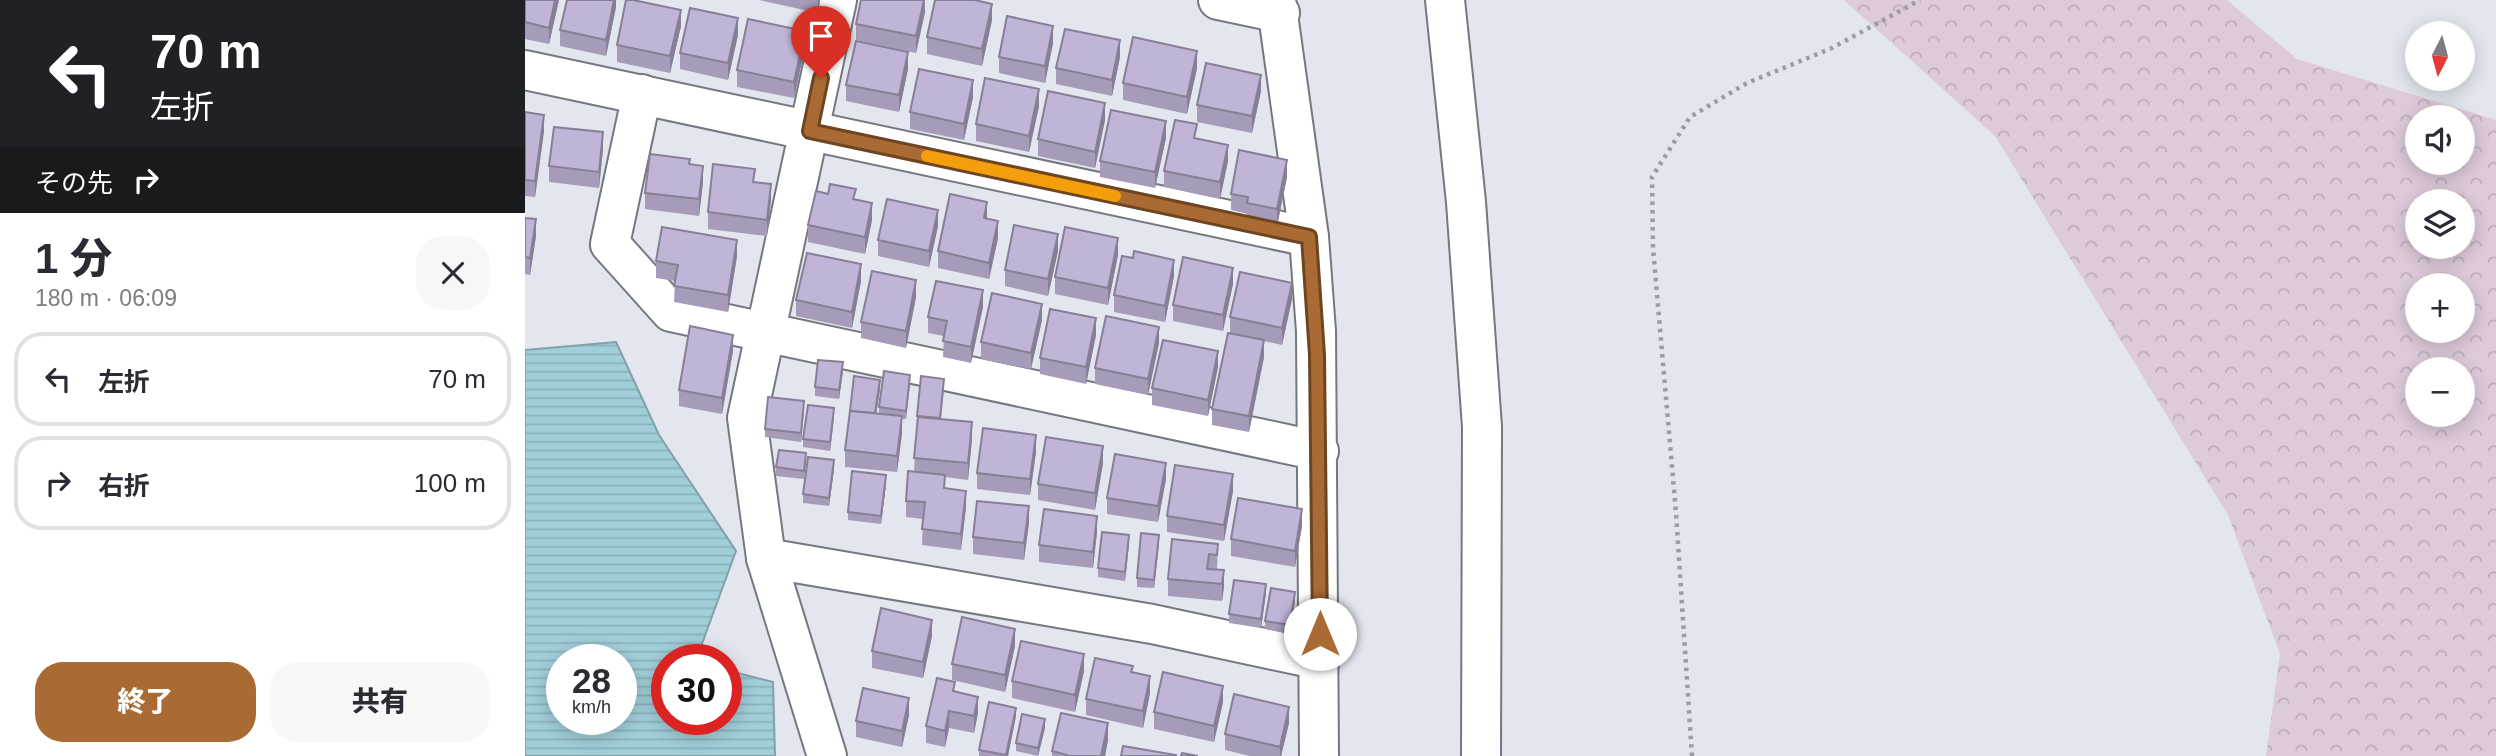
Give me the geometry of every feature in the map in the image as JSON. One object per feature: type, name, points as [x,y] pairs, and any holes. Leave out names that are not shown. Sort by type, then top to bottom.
[{"type":"street","points":[[827,756],[766,558],[747,418],[837,0]]},
{"type":"street","points":[[1218,0],[1278,7],[1309,237],[1319,451],[1319,756]]},
{"type":"street","points":[[1445,0],[1466,202],[1482,427],[1481,756]]},
{"type":"street","points":[[525,69],[1309,237]]},
{"type":"street","points":[[642,94],[610,244],[671,312],[1319,451]]},
{"type":"street","points":[[766,558],[1152,624],[1320,660]]},
{"type":"path","points":[[1692,756],[1678,540],[1653,248],[1652,177],[1690,117],[1747,83],[1832,48],[1920,0]]},
{"type":"green space","points":[[1844,0],[2227,0],[2297,59],[2447,105],[2405,105],[2405,175],[2475,175],[2475,114],[2496,120],[2496,756],[2266,756],[2280,654],[2228,515],[1995,136]]},
{"type":"water","points":[[616,342],[659,435],[736,551],[702,644],[651,644],[651,735],[742,735],[742,674],[773,682],[775,756],[525,756],[525,350]]},
{"type":"building","points":[[525,0],[555,0],[549,28],[525,22]]},
{"type":"building","points":[[567,0],[614,0],[606,40],[560,30]]},
{"type":"building","points":[[626,0],[681,10],[670,56],[617,45]]},
{"type":"building","points":[[861,0],[924,0],[916,36],[856,24]]},
{"type":"building","points":[[935,0],[975,0],[992,4],[982,49],[927,37]]},
{"type":"building","points":[[690,8],[738,18],[728,63],[680,53]]},
{"type":"building","points":[[1007,16],[1053,26],[1045,66],[999,57]]},
{"type":"building","points":[[748,19],[805,31],[794,82],[737,70]]},
{"type":"building","points":[[1065,29],[1120,40],[1112,80],[1056,68]]},
{"type":"building","points":[[1133,37],[1197,51],[1187,97],[1123,83]]},
{"type":"building","points":[[856,41],[908,52],[899,95],[846,85]]},
{"type":"building","points":[[1206,63],[1261,75],[1252,116],[1197,105]]},
{"type":"building","points":[[919,69],[973,80],[964,124],[910,112]]},
{"type":"building","points":[[985,78],[1039,89],[1029,136],[976,124]]},
{"type":"building","points":[[1048,91],[1105,103],[1095,152],[1038,139]]},
{"type":"building","points":[[1111,110],[1166,121],[1155,172],[1100,161]]},
{"type":"building","points":[[525,112],[544,115],[535,181],[525,180]]},
{"type":"building","points":[[1175,120],[1197,124],[1194,138],[1228,145],[1220,182],[1164,171]]},
{"type":"building","points":[[554,127],[603,132],[599,172],[549,166]]},
{"type":"building","points":[[1239,150],[1287,160],[1277,209],[1247,203],[1248,197],[1231,194]]},
{"type":"building","points":[[650,154],[690,159],[689,164],[703,166],[699,199],[645,193]]},
{"type":"building","points":[[713,164],[755,169],[753,182],[771,184],[767,220],[708,212]]},
{"type":"building","points":[[830,184],[856,189],[853,199],[872,203],[865,237],[808,225],[816,191],[828,194]]},
{"type":"building","points":[[950,194],[987,202],[984,218],[998,221],[989,263],[938,251]]},
{"type":"building","points":[[887,199],[938,210],[929,251],[878,240]]},
{"type":"building","points":[[525,218],[536,219],[530,258],[525,257]]},
{"type":"building","points":[[1014,225],[1058,234],[1048,279],[1005,270]]},
{"type":"building","points":[[662,227],[737,240],[728,295],[674,286],[678,265],[656,261]]},
{"type":"building","points":[[1065,227],[1118,238],[1108,288],[1055,277]]},
{"type":"building","points":[[1134,251],[1174,260],[1165,306],[1114,295],[1122,256],[1133,258]]},
{"type":"building","points":[[807,253],[861,264],[852,312],[796,300]]},
{"type":"building","points":[[1183,257],[1233,268],[1223,315],[1173,305]]},
{"type":"building","points":[[872,271],[916,280],[906,331],[861,322]]},
{"type":"building","points":[[1240,272],[1292,283],[1282,328],[1230,317]]},
{"type":"building","points":[[936,281],[983,290],[971,347],[943,341],[947,321],[928,317]]},
{"type":"building","points":[[992,293],[1042,304],[1031,353],[981,342]]},
{"type":"building","points":[[1050,309],[1096,318],[1086,367],[1040,358]]},
{"type":"building","points":[[1106,316],[1159,327],[1148,379],[1095,368]]},
{"type":"building","points":[[690,326],[733,335],[722,398],[679,390]]},
{"type":"building","points":[[1228,333],[1264,340],[1249,416],[1212,409]]},
{"type":"building","points":[[1163,340],[1218,351],[1208,400],[1152,388]]},
{"type":"building","points":[[818,360],[843,362],[839,390],[815,387]]},
{"type":"building","points":[[884,371],[910,375],[906,411],[879,407]]},
{"type":"building","points":[[854,376],[880,380],[875,413],[850,411]]},
{"type":"building","points":[[921,376],[944,379],[940,418],[917,416]]},
{"type":"building","points":[[768,397],[804,401],[801,433],[765,429]]},
{"type":"building","points":[[808,405],[834,408],[830,442],[803,439]]},
{"type":"building","points":[[850,411],[902,416],[897,456],[845,450]]},
{"type":"building","points":[[918,417],[972,422],[968,463],[914,458]]},
{"type":"building","points":[[983,428],[1036,435],[1030,479],[977,473]]},
{"type":"building","points":[[1046,437],[1103,446],[1095,493],[1038,484]]},
{"type":"building","points":[[779,450],[806,453],[804,471],[776,467]]},
{"type":"building","points":[[1115,454],[1166,463],[1158,506],[1107,498]]},
{"type":"building","points":[[808,457],[834,460],[829,498],[803,494]]},
{"type":"building","points":[[1175,465],[1233,474],[1224,525],[1167,516]]},
{"type":"building","points":[[852,471],[886,475],[881,516],[848,512]]},
{"type":"building","points":[[908,471],[945,475],[944,488],[966,491],[961,534],[922,529],[925,502],[906,501]]},
{"type":"building","points":[[1238,498],[1302,509],[1295,551],[1231,539]]},
{"type":"building","points":[[977,501],[1029,506],[1024,543],[973,537]]},
{"type":"building","points":[[1044,509],[1097,516],[1093,552],[1039,545]]},
{"type":"building","points":[[1102,532],[1129,535],[1125,572],[1098,568]]},
{"type":"building","points":[[1141,533],[1159,535],[1154,580],[1137,578]]},
{"type":"building","points":[[1172,539],[1218,544],[1217,555],[1209,554],[1207,569],[1224,570],[1222,584],[1168,579]]},
{"type":"building","points":[[1234,580],[1266,584],[1261,619],[1229,614]]},
{"type":"building","points":[[1271,588],[1295,592],[1290,625],[1265,621]]},
{"type":"building","points":[[881,608],[932,620],[923,662],[872,651]]},
{"type":"building","points":[[962,617],[1015,629],[1005,675],[952,664]]},
{"type":"building","points":[[1021,641],[1084,654],[1075,695],[1012,681]]},
{"type":"building","points":[[1095,658],[1133,666],[1131,672],[1150,676],[1143,711],[1086,699]]},
{"type":"building","points":[[1163,672],[1223,686],[1214,726],[1154,712]]},
{"type":"building","points":[[937,678],[955,682],[953,691],[978,697],[974,716],[949,711],[945,731],[926,726]]},
{"type":"building","points":[[863,688],[909,698],[902,731],[856,721]]},
{"type":"building","points":[[1234,694],[1289,707],[1280,747],[1225,734]]},
{"type":"building","points":[[989,702],[1016,708],[1006,755],[979,750]]},
{"type":"building","points":[[1061,713],[1108,723],[1101,756],[1067,756],[1052,751]]},
{"type":"building","points":[[1022,714],[1045,719],[1038,748],[1016,743]]},
{"type":"building","points":[[1123,746],[1176,755],[1176,756],[1121,756]]},
{"type":"slow traffic","points":[[927,156],[1115,196]]},
{"type":"route","points":[[821,78],[810,131],[1309,237],[1317,355],[1320,634]]}]
